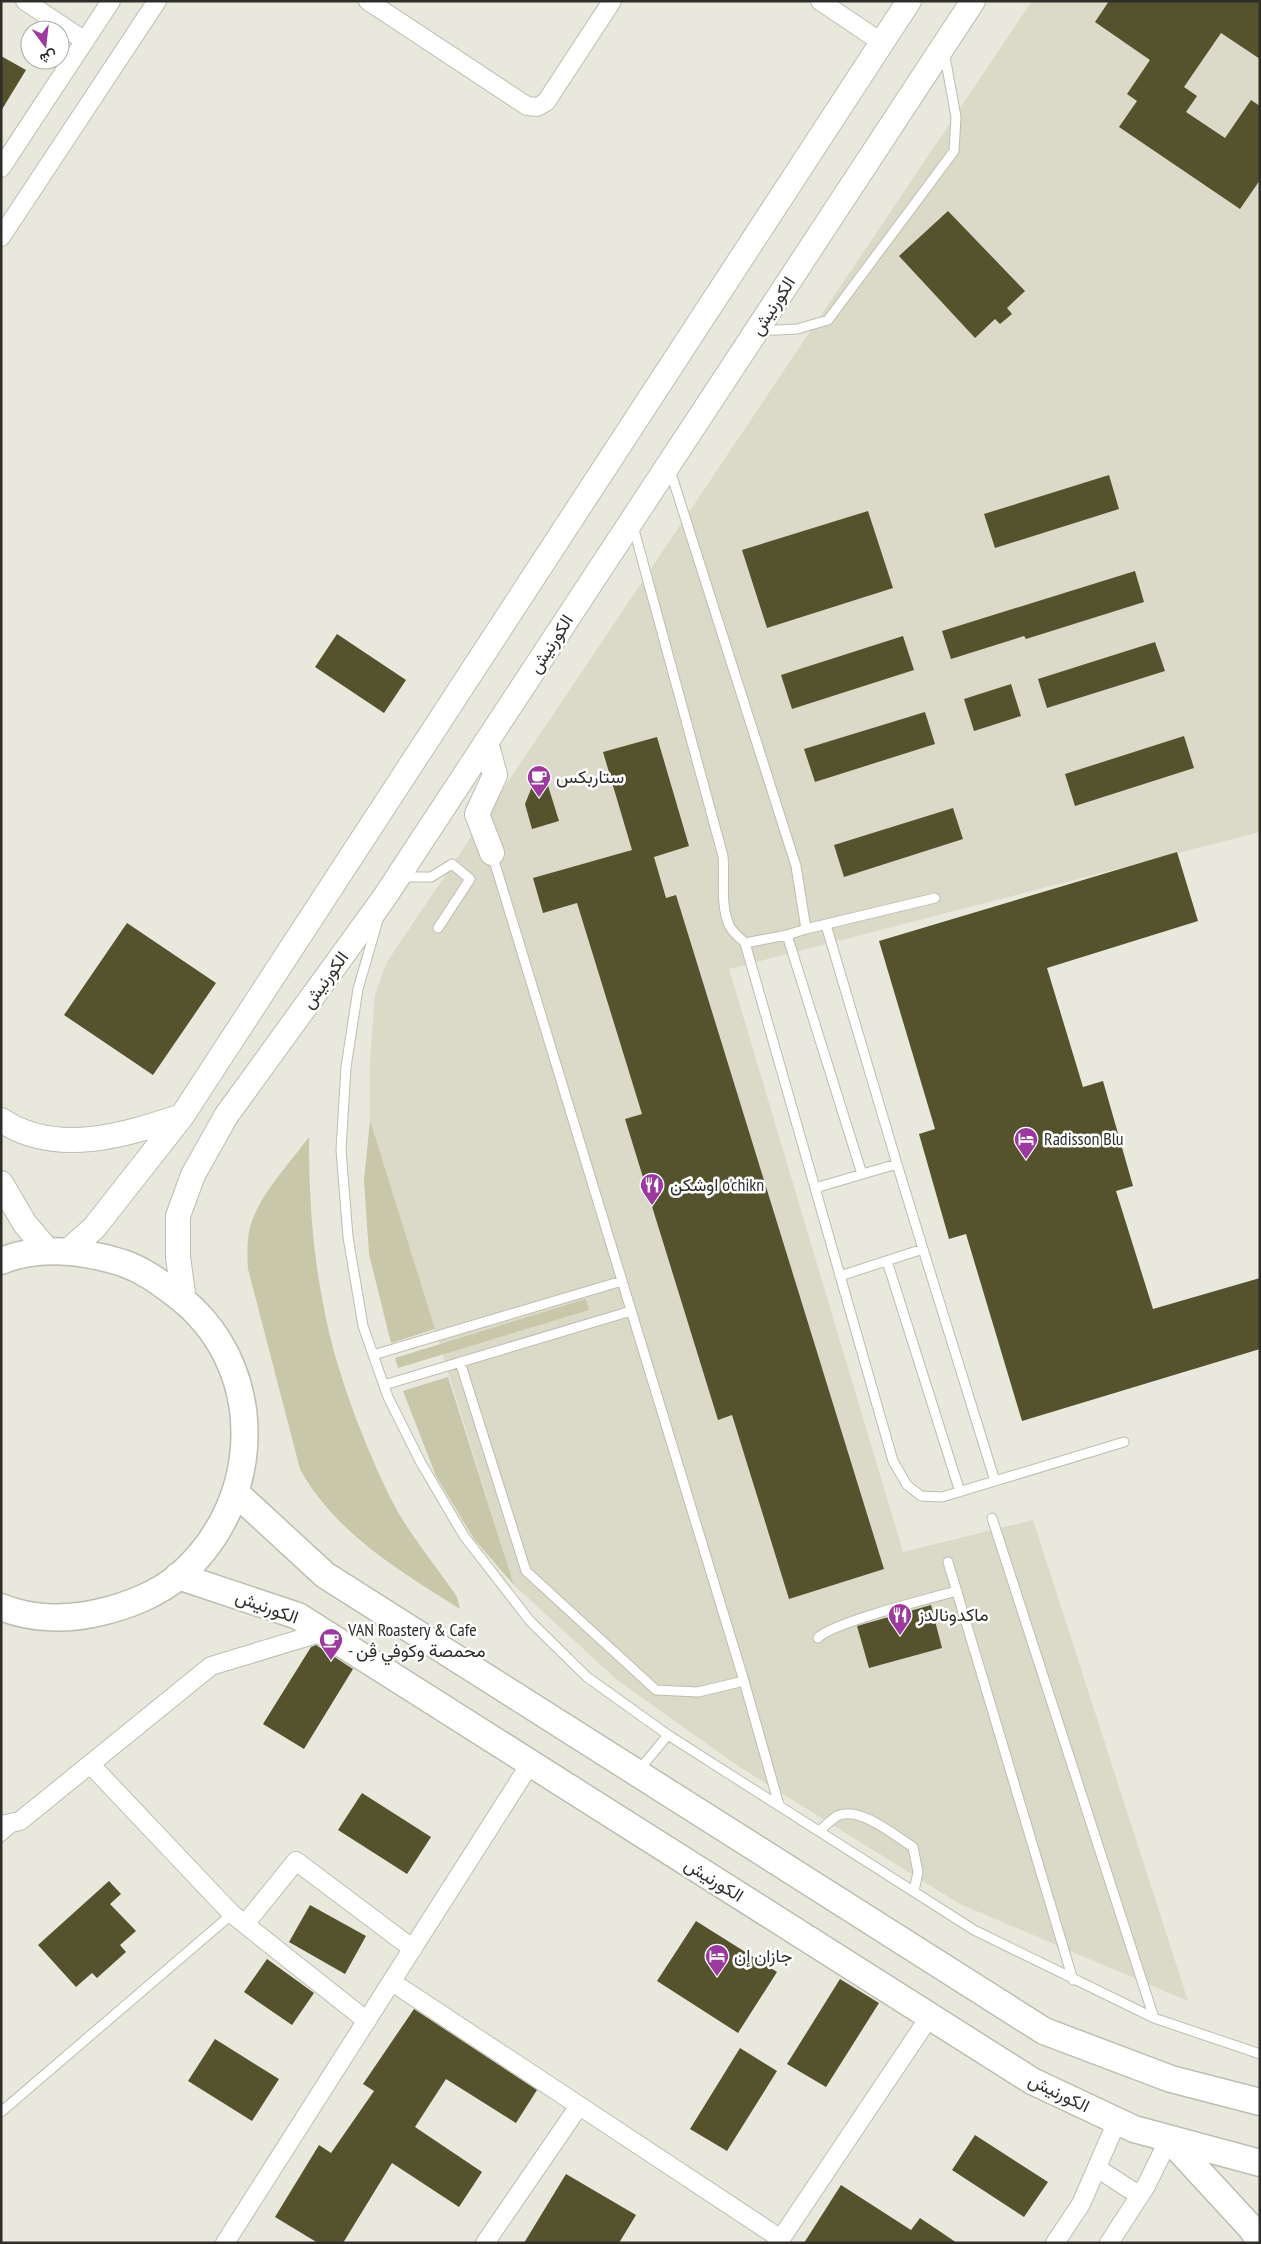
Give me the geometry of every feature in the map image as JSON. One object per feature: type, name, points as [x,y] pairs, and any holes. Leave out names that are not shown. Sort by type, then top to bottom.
[{"type":"main road","points":[[57,1252],[94,1228],[182,1116],[909,1]]},
{"type":"main road","name":"الكورنيش","points":[[184,1301],[178,1257],[178,1216],[193,1175],[226,1116],[384,898],[973,1]]},
{"type":"main road","points":[[486,742],[496,775],[477,814],[492,853]]},
{"type":"main road","points":[[1,1120],[40,1138],[62,1142],[132,1133],[182,1116]]},
{"type":"main road","points":[[1,1183],[25,1224],[57,1252]]},
{"type":"main road","points":[[1,1261],[57,1252],[96,1254],[143,1270],[184,1301],[212,1329],[232,1366],[244,1408],[245,1451],[236,1493],[213,1538],[178,1576],[129,1605],[74,1618],[16,1614],[1,1607]]},
{"type":"main road","points":[[236,1493],[325,1574],[1044,2031],[1171,2079],[1260,2102]]},
{"type":"main road","name":"الكورنيش","points":[[178,1576],[298,1616],[1032,2082],[1134,2129],[1260,2163]]},
{"type":"main road","points":[[1169,2139],[1252,2229],[1260,2243]]},
{"type":"street","points":[[25,1],[85,40]]},
{"type":"street","points":[[1,168],[111,1]]},
{"type":"street","points":[[1,237],[157,1]]},
{"type":"street","points":[[368,1],[527,106],[537,107],[546,102],[612,1]]},
{"type":"street","points":[[820,1],[881,42]]},
{"type":"street","points":[[1,1825],[20,1821],[211,1666],[323,1632]]},
{"type":"street","points":[[90,1764],[239,1919],[367,2020]]},
{"type":"street","points":[[225,2243],[530,1764]]},
{"type":"street","points":[[239,1919],[296,1861],[413,1949]]},
{"type":"street","points":[[392,1982],[779,2241],[930,2016]]},
{"type":"street","points":[[485,2243],[579,2106]]},
{"type":"street","points":[[1056,2243],[1081,2204],[1117,2121]]},
{"type":"street","points":[[1109,2243],[1140,2196],[1169,2139]]},
{"type":"street","points":[[1097,2168],[1140,2196]]},
{"type":"lane","points":[[757,331],[797,330],[828,320],[954,152],[956,117],[943,46]]},
{"type":"lane","points":[[668,465],[796,866],[806,929]]},
{"type":"lane","points":[[632,521],[723,856],[726,882],[724,905],[728,920],[730,927],[745,943],[893,1461],[907,1484],[921,1496],[942,1497],[1124,1442]]},
{"type":"lane","points":[[492,853],[744,1681],[779,1805]]},
{"type":"lane","points":[[397,878],[431,877],[452,864],[470,879],[438,928]]},
{"type":"lane","points":[[384,898],[358,989],[346,1067],[341,1150],[348,1236],[363,1326],[384,1385],[420,1463],[464,1536],[530,1621],[587,1677],[668,1735],[974,1930],[1154,2018],[1260,2054]]},
{"type":"lane","points":[[745,943],[826,926],[936,898]]},
{"type":"lane","points":[[826,926],[923,1249],[996,1481]]},
{"type":"lane","points":[[787,935],[862,1174]]},
{"type":"lane","points":[[815,1188],[897,1164]]},
{"type":"lane","points":[[840,1276],[923,1249]]},
{"type":"lane","points":[[887,1261],[960,1492]]},
{"type":"lane","points":[[373,1355],[622,1280]]},
{"type":"lane","points":[[384,1385],[631,1311]]},
{"type":"lane","points":[[460,1362],[526,1571],[656,1690],[698,1692],[744,1681]]},
{"type":"lane","points":[[992,1518],[1154,2018]]},
{"type":"lane","points":[[948,1562],[1073,1980]]},
{"type":"lane","points":[[818,1638],[823,1633],[844,1624],[957,1591]]},
{"type":"lane","points":[[637,1773],[668,1735]]},
{"type":"lane","points":[[819,1830],[838,1816],[851,1813],[861,1815],[914,1847],[918,1872],[914,1891]]},
{"type":"lane","points":[[1,1837],[20,1821]]},
{"type":"lane","points":[[1,2112],[239,1919]]},
{"type":"shaded area","points":[[1032,1],[1260,1],[1260,832],[729,969],[903,1552],[1033,1520],[1188,2001],[960,1904],[738,1766],[617,1680],[514,1585],[370,1120],[370,1059],[375,995],[387,962]]},
{"type":"green space","points":[[370,1120],[435,1329],[391,1343],[369,1254],[364,1181]]},
{"type":"green space","points":[[309,1137],[311,1200],[316,1262],[328,1328],[342,1379],[371,1456],[393,1503],[415,1538],[457,1597],[460,1609],[392,1565],[350,1531],[331,1513],[314,1492],[300,1469],[248,1269],[248,1237],[254,1215],[260,1203]]},
{"type":"green space","points":[[586,1299],[589,1310],[398,1368],[395,1358]]},
{"type":"green space","points":[[448,1377],[514,1585],[474,1539],[436,1476],[403,1391]]},
{"type":"building","points":[[1109,1],[1260,1],[1260,59],[1221,33],[1184,87],[1197,96],[1186,112],[1225,138],[1251,100],[1260,106],[1260,180],[1240,209],[1119,127],[1137,101],[1127,94],[1150,60],[1095,22]]},
{"type":"building","points":[[1,56],[20,67],[20,70],[26,70],[1,111]]},
{"type":"building","points":[[948,211],[1025,291],[1007,308],[1012,314],[1000,324],[995,319],[975,338],[899,256]]},
{"type":"building","points":[[1109,475],[1119,509],[995,548],[984,514]]},
{"type":"building","points":[[868,511],[893,588],[767,628],[742,550]]},
{"type":"building","points":[[1135,571],[1144,602],[1026,639],[1024,636],[951,659],[942,631]]},
{"type":"building","points":[[337,634],[406,680],[384,713],[315,667]]},
{"type":"building","points":[[903,636],[914,670],[792,709],[781,675]]},
{"type":"building","points":[[1155,642],[1165,671],[1047,708],[1038,679]]},
{"type":"building","points":[[1011,684],[1021,716],[974,731],[964,699]]},
{"type":"building","points":[[925,712],[935,744],[815,782],[804,749]]},
{"type":"building","points":[[1184,736],[1194,768],[1075,806],[1065,774]]},
{"type":"building","points":[[657,737],[689,846],[654,857],[666,898],[676,895],[884,1569],[789,1599],[732,1415],[718,1420],[625,1119],[642,1114],[577,903],[543,913],[533,878],[632,850],[603,752]]},
{"type":"building","name":"ستاربكس","points":[[545,776],[559,821],[532,829],[525,804],[535,779]]},
{"type":"building","points":[[953,808],[963,839],[844,877],[834,845]]},
{"type":"building","name":"Radisson Blu","points":[[1177,852],[1198,921],[1047,968],[1083,1087],[1103,1081],[1133,1186],[1116,1191],[1153,1309],[1260,1278],[1260,1349],[1022,1421],[966,1234],[949,1239],[919,1134],[935,1129],[879,941]]},
{"type":"building","points":[[127,923],[216,983],[153,1075],[64,1015]]},
{"type":"building","name":"ماكدونالدز","points":[[931,1605],[942,1648],[869,1668],[857,1626]]},
{"type":"building","points":[[316,1645],[353,1669],[304,1749],[263,1724],[311,1647]]},
{"type":"building","points":[[362,1793],[431,1837],[407,1874],[338,1830]]},
{"type":"building","points":[[109,1881],[121,1894],[110,1904],[136,1931],[120,1945],[126,1952],[97,1978],[92,1973],[76,1987],[38,1945]]},
{"type":"building","points":[[310,1905],[366,1936],[345,1974],[289,1942]]},
{"type":"building","name":"جازان إن","points":[[696,1921],[777,1972],[738,2033],[657,1981]]},
{"type":"building","points":[[267,1959],[314,1993],[292,2025],[244,1992]]},
{"type":"building","points":[[840,1979],[879,2003],[826,2087],[787,2064]]},
{"type":"building","points":[[414,2009],[537,2090],[516,2123],[446,2079],[415,2127],[482,2172],[459,2207],[392,2163],[343,2243],[318,2243],[275,2217],[319,2145],[331,2153],[374,2091],[363,2084]]},
{"type":"building","points":[[215,2039],[279,2079],[252,2121],[188,2081]]},
{"type":"building","points":[[740,2048],[777,2071],[727,2151],[690,2129]]},
{"type":"building","points":[[975,2135],[1048,2182],[1024,2217],[952,2170]]},
{"type":"building","points":[[566,2174],[636,2215],[619,2243],[524,2243]]},
{"type":"building","points":[[841,2185],[911,2230],[920,2218],[957,2243],[804,2243]]},
{"type":"place","name":"ستاربكس","points":[[539,798]]},
{"type":"place","name":"Radisson Blu","points":[[1026,1160]]},
{"type":"place","name":"اوشكن o'chikn","points":[[652,1206]]},
{"type":"place","name":"ماكدونالدز","points":[[900,1636]]},
{"type":"place","name":"VAN Roastery & Cafe - محمصة وكوفي ڤِن","points":[[331,1661]]},
{"type":"place","name":"جازان إن","points":[[717,1977]]}]
